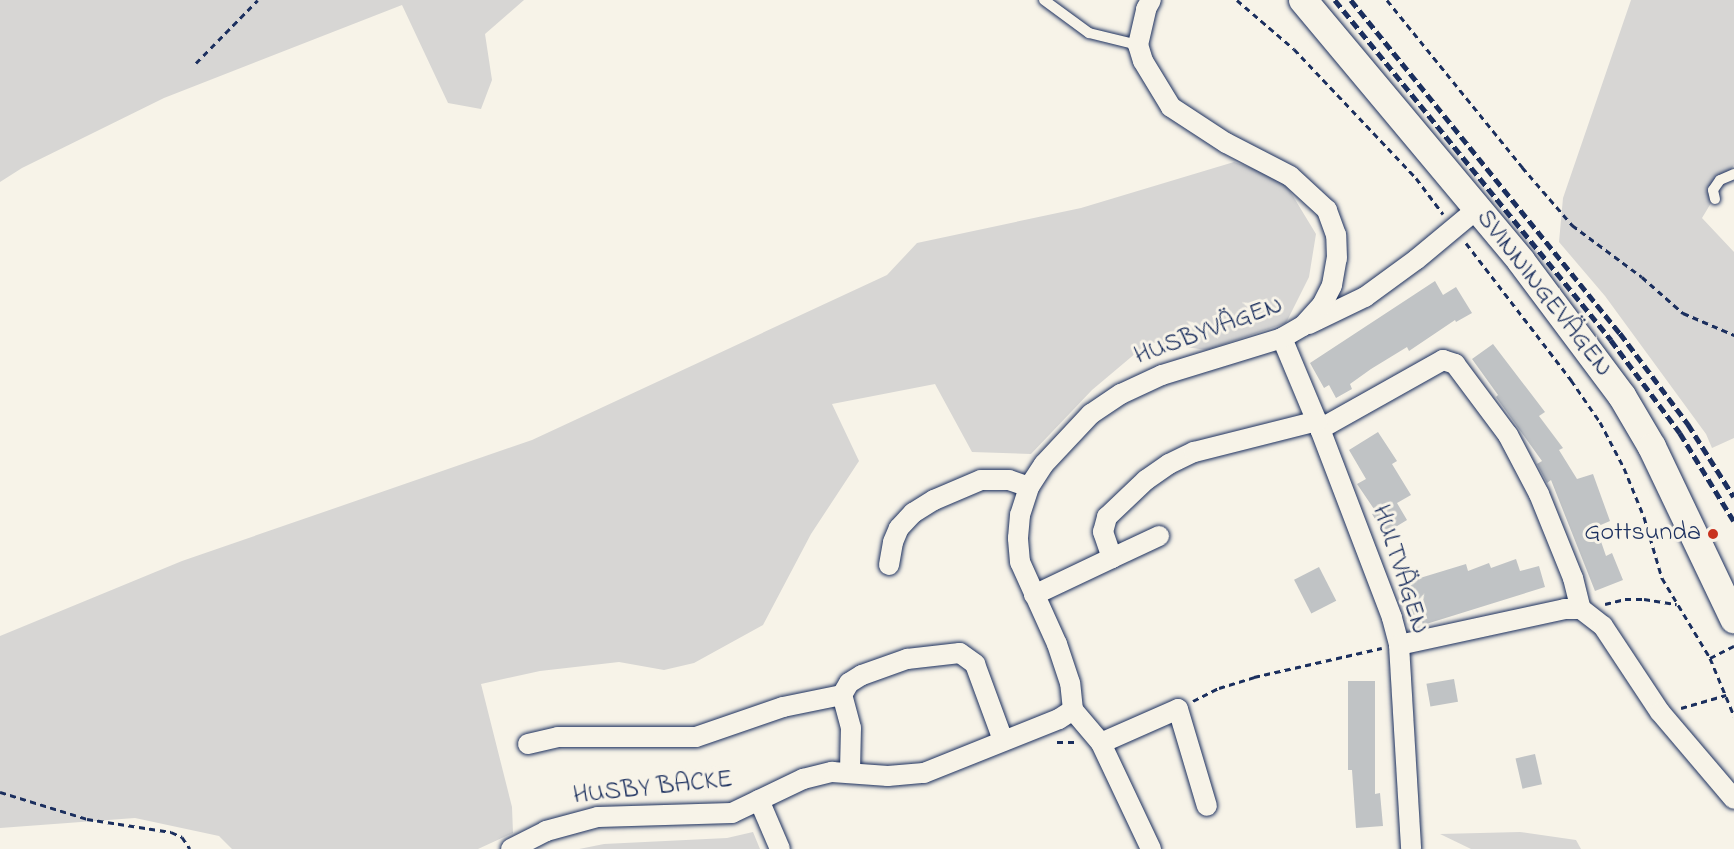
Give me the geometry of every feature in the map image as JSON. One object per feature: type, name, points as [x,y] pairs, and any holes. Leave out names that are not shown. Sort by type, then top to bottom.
[{"type":"main road","name":"SVINNINGEVÄGEN","points":[[1303,0],[1521,261],[1622,396],[1652,447],[1734,619]]},
{"type":"street","points":[[1138,45],[1146,9],[1151,0]]},
{"type":"street","name":"HUSBYVÄGEN","points":[[1073,710],[1070,683],[1057,644],[1020,562],[1018,538],[1020,514],[1029,487],[1061,443],[1091,414],[1121,394],[1162,375],[1282,338],[1304,326],[1322,305],[1332,285],[1335,267],[1336,235],[1327,210],[1290,176],[1226,142],[1172,107],[1143,61],[1138,45]]},
{"type":"street","points":[[1304,326],[1365,297],[1455,229],[1477,209]]},
{"type":"street","name":"HULTVÄGEN","points":[[1282,338],[1319,425],[1392,618],[1399,645],[1411,849]]},
{"type":"street","points":[[1112,558],[1103,532],[1107,518],[1146,480],[1161,469],[1194,452],[1319,425],[1443,360],[1455,364],[1508,435],[1539,494],[1573,578],[1581,609]]},
{"type":"street","points":[[889,565],[893,542],[899,528],[912,513],[934,500],[981,480],[1009,480],[1029,487]]},
{"type":"street","points":[[1034,595],[1159,536]]},
{"type":"street","points":[[1399,645],[1564,609],[1581,609],[1603,626],[1660,712],[1734,799]]},
{"type":"street","points":[[528,744],[558,737],[696,737],[783,707],[842,694],[849,683],[862,675],[907,658],[960,653],[975,664],[1003,740]]},
{"type":"street","points":[[842,694],[851,728],[849,771]]},
{"type":"street","points":[[1092,744],[1178,709],[1207,806]]},
{"type":"street","points":[[1073,710],[1151,849]]},
{"type":"street","name":"HUSBY BACKE","points":[[511,849],[546,831],[598,817],[732,813],[803,779],[832,772],[849,771],[888,776],[924,773],[1059,719],[1073,710]]},
{"type":"street","points":[[759,800],[780,849]]},
{"type":"lane","points":[[1044,0],[1089,33],[1138,45]]},
{"type":"lane","points":[[1715,199],[1713,190],[1720,180],[1734,174]]},
{"type":"path","points":[[196,63],[258,0]]},
{"type":"path","points":[[1237,0],[1294,49],[1416,178],[1571,380],[1600,422],[1624,468],[1644,517],[1662,578],[1710,658],[1734,716]]},
{"type":"path","points":[[1387,0],[1572,225],[1642,277],[1683,313],[1734,335]]},
{"type":"path","points":[[1581,609],[1625,599],[1644,599],[1677,604]]},
{"type":"path","points":[[1178,709],[1220,688],[1254,677],[1399,645]]},
{"type":"path","points":[[1710,658],[1734,646]]},
{"type":"path","points":[[1660,712],[1726,695]]},
{"type":"path","points":[[1049,742],[1092,744]]},
{"type":"path","points":[[0,792],[87,819],[171,832],[182,837],[190,849]]},
{"type":"shaded area","points":[[0,0],[524,0],[485,34],[492,80],[481,109],[448,103],[402,5],[164,98],[22,168],[0,182]]},
{"type":"shaded area","points":[[1631,0],[1734,0],[1734,165],[1702,218],[1734,252],[1734,438],[1712,448],[1706,434],[1605,296],[1559,242],[1563,198]]},
{"type":"shaded area","points":[[1234,162],[1282,178],[1316,234],[1309,277],[1286,323],[1207,350],[1149,342],[1092,390],[1031,454],[972,452],[935,384],[832,404],[859,461],[811,534],[763,625],[694,663],[664,670],[619,662],[540,671],[481,684],[512,807],[513,833],[478,849],[232,849],[219,836],[135,818],[0,828],[0,636],[182,561],[532,440],[887,275],[917,243],[1081,208]]},
{"type":"shaded area","points":[[753,832],[760,849],[579,849],[604,844],[727,838]]},
{"type":"shaded area","points":[[1520,832],[1576,840],[1581,849],[1471,849],[1440,834]]},
{"type":"building","points":[[1435,281],[1443,295],[1456,287],[1472,313],[1456,322],[1455,320],[1409,351],[1407,347],[1371,369],[1350,384],[1352,389],[1336,398],[1329,385],[1324,388],[1310,363]]},
{"type":"building","points":[[1493,344],[1545,412],[1539,416],[1563,448],[1559,450],[1577,479],[1593,474],[1610,521],[1596,527],[1606,556],[1612,553],[1623,580],[1595,591],[1551,480],[1547,483],[1537,464],[1542,461],[1472,359]]},
{"type":"building","points":[[1378,432],[1397,461],[1392,464],[1411,495],[1397,503],[1407,520],[1384,534],[1372,514],[1376,512],[1357,484],[1366,479],[1349,450]]},
{"type":"building","points":[[1516,559],[1520,571],[1539,566],[1545,587],[1423,625],[1419,613],[1407,617],[1397,585],[1466,564],[1468,571],[1489,563],[1491,568]]},
{"type":"building","points":[[1319,567],[1336,601],[1311,614],[1294,580]]},
{"type":"building","points":[[1454,679],[1458,702],[1430,707],[1426,684]]},
{"type":"building","points":[[1348,681],[1375,681],[1375,794],[1380,793],[1383,826],[1356,828],[1352,770],[1348,770]]},
{"type":"building","points":[[1535,754],[1542,784],[1522,789],[1516,758]]},
{"type":"railway","points":[[1335,0],[1611,340],[1680,433],[1734,521]]},
{"type":"railway","points":[[1351,0],[1620,333],[1688,424],[1734,497]]},
{"type":"place","name":"Gottsunda","points":[[1713,534]]}]
